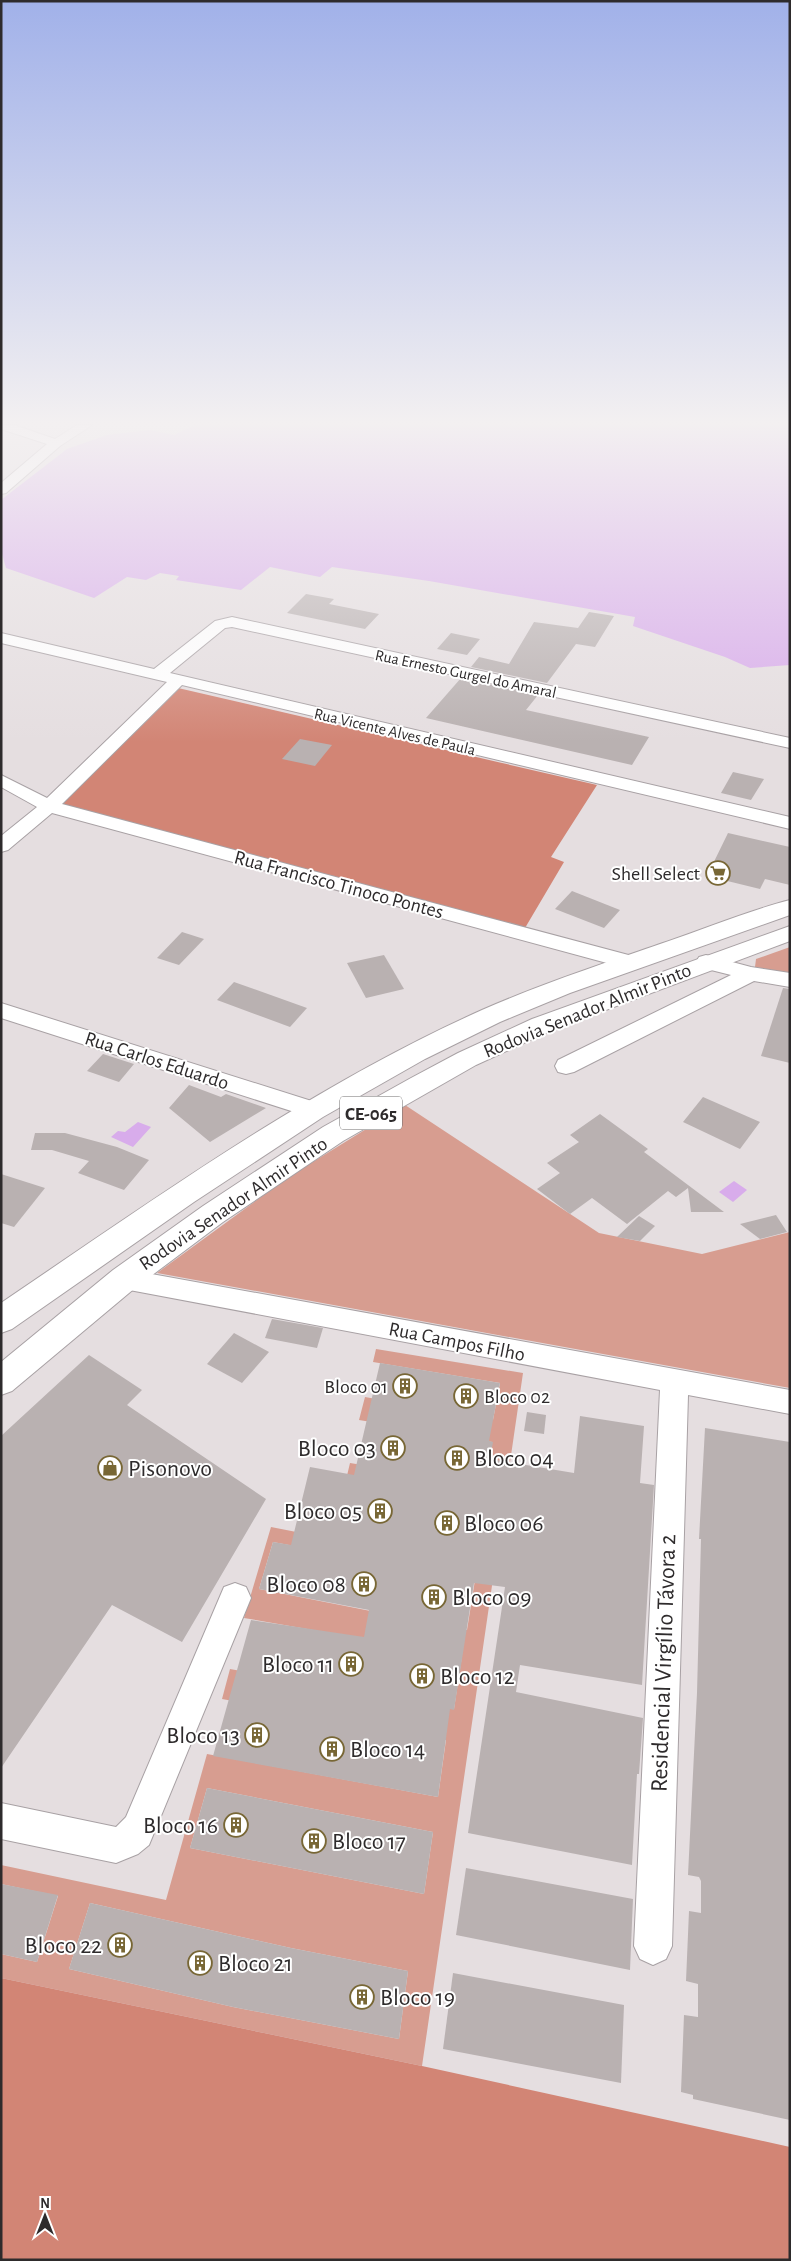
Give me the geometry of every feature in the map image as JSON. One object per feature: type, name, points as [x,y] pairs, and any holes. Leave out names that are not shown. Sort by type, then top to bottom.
[{"type":"main road","name":"Rodovia Senador Almir Pinto","points":[[1,1320],[184,1194],[313,1110],[416,1053],[491,1016],[629,962],[790,906]]},
{"type":"main road","name":"Rodovia Senador Almir Pinto","points":[[1,1381],[124,1279],[213,1214],[333,1134],[459,1063],[541,1025],[706,962],[790,933]]},
{"type":"street","name":"Rua Ernesto Gurgel do Amaral","points":[[158,674],[220,624],[232,622],[790,743]]},
{"type":"street","name":"Rua Vicente Alves de Paula","points":[[1,638],[790,823]]},
{"type":"street","points":[[1,846],[49,806],[178,680]]},
{"type":"street","name":"Rua Francisco Tinoco Pontes","points":[[1,780],[49,806],[629,962]]},
{"type":"street","points":[[706,962],[751,974],[790,980]]},
{"type":"street","points":[[566,1066],[751,974]]},
{"type":"street","name":"Rua Carlos Eduardo","points":[[1,1010],[313,1110]]},
{"type":"street","name":"Rua Campos Filho","points":[[124,1279],[790,1402]]},
{"type":"street","name":"Residencial Virgílio Távora 2","points":[[653,1946],[674,1381]]},
{"type":"street","points":[[1,1822],[116,1845],[125,1843],[132,1837],[139,1830],[234,1598]]},
{"type":"shaded area","points":[[1,531],[790,531],[790,665],[750,668],[725,657],[633,626],[635,617],[429,581],[332,567],[320,577],[270,567],[241,590],[176,580],[179,576],[160,573],[146,580],[127,577],[94,598],[6,568],[1,550]]},
{"type":"shaded area","points":[[178,688],[597,785],[551,857],[564,862],[525,928],[62,804]]},
{"type":"shaded area","points":[[790,947],[790,973],[755,967],[756,959]]},
{"type":"shaded area","points":[[405,1105],[599,1233],[702,1254],[790,1232],[790,1388],[157,1273],[287,1178]]},
{"type":"shaded area","points":[[138,1122],[151,1127],[133,1147],[111,1137],[118,1131],[125,1132]]},
{"type":"shaded area","points":[[734,1181],[747,1190],[733,1202],[719,1192]]},
{"type":"shaded area","points":[[376,1349],[523,1373],[422,2066],[1,1978],[1,1954],[37,1962],[58,1896],[1,1884],[1,1865],[166,1900],[207,1754],[438,1797],[446,1740],[222,1699],[230,1669],[454,1709],[462,1656],[244,1618],[271,1527],[332,1539],[350,1463],[485,1485],[492,1442],[359,1420],[365,1397],[493,1420],[500,1383],[373,1362]],"holes":[[[273,1542],[475,1580],[467,1630],[259,1589]],[[207,1788],[433,1832],[424,1894],[190,1848]],[[90,1903],[291,1948],[408,1971],[399,2039],[233,2007],[69,1969]]]},
{"type":"shaded area","points":[[1,1978],[422,2066],[790,2147],[790,2260],[1,2260]]},
{"type":"building","points":[[306,594],[334,599],[329,604],[379,614],[365,629],[287,613]]},
{"type":"building","points":[[589,612],[614,616],[595,647],[576,644],[547,683],[471,667],[479,657],[509,664],[534,622],[578,628]]},
{"type":"building","points":[[451,633],[480,639],[467,655],[437,649]]},
{"type":"building","points":[[461,678],[538,695],[526,710],[649,737],[632,765],[426,718]]},
{"type":"building","points":[[300,739],[332,745],[315,766],[282,759]]},
{"type":"building","points":[[733,772],[764,779],[751,800],[721,793]]},
{"type":"building","points":[[728,833],[790,847],[790,885],[765,879],[760,889],[707,876]]},
{"type":"building","points":[[572,891],[620,910],[604,928],[555,909]]},
{"type":"building","points":[[182,932],[204,939],[179,965],[157,958]]},
{"type":"building","points":[[384,955],[404,989],[366,998],[347,963]]},
{"type":"building","points":[[234,982],[307,1008],[290,1027],[217,1000]]},
{"type":"building","points":[[783,988],[790,989],[790,1063],[761,1056]]},
{"type":"building","points":[[103,1054],[134,1064],[119,1082],[87,1071]]},
{"type":"building","points":[[189,1085],[221,1097],[226,1094],[266,1108],[210,1142],[169,1108]]},
{"type":"building","points":[[703,1097],[760,1122],[740,1149],[683,1122]]},
{"type":"building","points":[[600,1114],[648,1149],[644,1152],[724,1212],[691,1212],[688,1188],[676,1197],[668,1191],[627,1224],[592,1198],[570,1214],[537,1189],[560,1173],[547,1163],[579,1142],[570,1135]]},
{"type":"building","points":[[35,1133],[65,1133],[117,1147],[149,1160],[124,1190],[78,1173],[89,1161],[52,1150],[31,1150]]},
{"type":"building","points":[[1,1174],[45,1188],[14,1227],[1,1223]]},
{"type":"building","points":[[776,1215],[787,1232],[760,1239],[740,1224]]},
{"type":"building","points":[[639,1216],[655,1226],[640,1241],[617,1237]]},
{"type":"building","points":[[272,1319],[323,1328],[317,1348],[265,1338]]},
{"type":"building","points":[[234,1333],[269,1352],[242,1383],[207,1364]]},
{"type":"building","name":"Pisonovo","points":[[89,1355],[142,1390],[127,1405],[266,1499],[182,1642],[112,1605],[1,1768],[1,1436]]},
{"type":"building","points":[[380,1363],[500,1383],[489,1441],[493,1442],[490,1459],[574,1473],[580,1416],[644,1426],[640,1483],[654,1485],[642,1685],[520,1665],[516,1692],[643,1718],[639,1774],[637,1774],[632,1865],[468,1833],[505,1587],[474,1583],[454,1710],[450,1709],[438,1797],[213,1756],[251,1620],[364,1637],[369,1610],[259,1589],[273,1542],[291,1545],[310,1467],[354,1475]]},
{"type":"building","points":[[527,1412],[546,1415],[544,1434],[524,1431]]},
{"type":"building","points":[[705,1428],[790,1442],[790,2120],[693,2099],[693,2095],[681,2092],[684,2015],[698,2017],[698,1984],[686,1981],[689,1911],[701,1913],[701,1881],[699,1877],[688,1875],[697,1693],[701,1539],[699,1539]]},
{"type":"building","points":[[207,1788],[433,1832],[424,1894],[190,1848]]},
{"type":"building","points":[[466,1868],[633,1899],[630,1970],[456,1935]]},
{"type":"building","points":[[1,1884],[58,1895],[37,1962],[1,1954]]},
{"type":"building","points":[[90,1903],[291,1948],[408,1971],[399,2039],[233,2007],[69,1969]]},
{"type":"building","points":[[453,1973],[624,2005],[621,2083],[443,2049]]},
{"type":"place","name":"Shell Select","points":[[718,873]]},
{"type":"place","name":"Bloco 01","points":[[405,1386]]},
{"type":"place","name":"Bloco 02","points":[[466,1396]]},
{"type":"place","name":"Bloco 03","points":[[393,1448]]},
{"type":"place","name":"Bloco 04","points":[[457,1458]]},
{"type":"place","name":"Pisonovo","points":[[110,1468]]},
{"type":"place","name":"Bloco 05","points":[[380,1511]]},
{"type":"place","name":"Bloco 06","points":[[447,1523]]},
{"type":"place","name":"Bloco 08","points":[[364,1584]]},
{"type":"place","name":"Bloco 09","points":[[434,1597]]},
{"type":"place","name":"Bloco 11","points":[[351,1664]]},
{"type":"place","name":"Bloco 12","points":[[422,1676]]},
{"type":"place","name":"Bloco 13","points":[[257,1735]]},
{"type":"place","name":"Bloco 14","points":[[332,1749]]},
{"type":"place","name":"Bloco 16","points":[[236,1825]]},
{"type":"place","name":"Bloco 17","points":[[314,1841]]},
{"type":"place","name":"Bloco 22","points":[[120,1945]]},
{"type":"place","name":"Bloco 21","points":[[200,1963]]},
{"type":"place","name":"Bloco 19","points":[[362,1997]]}]
